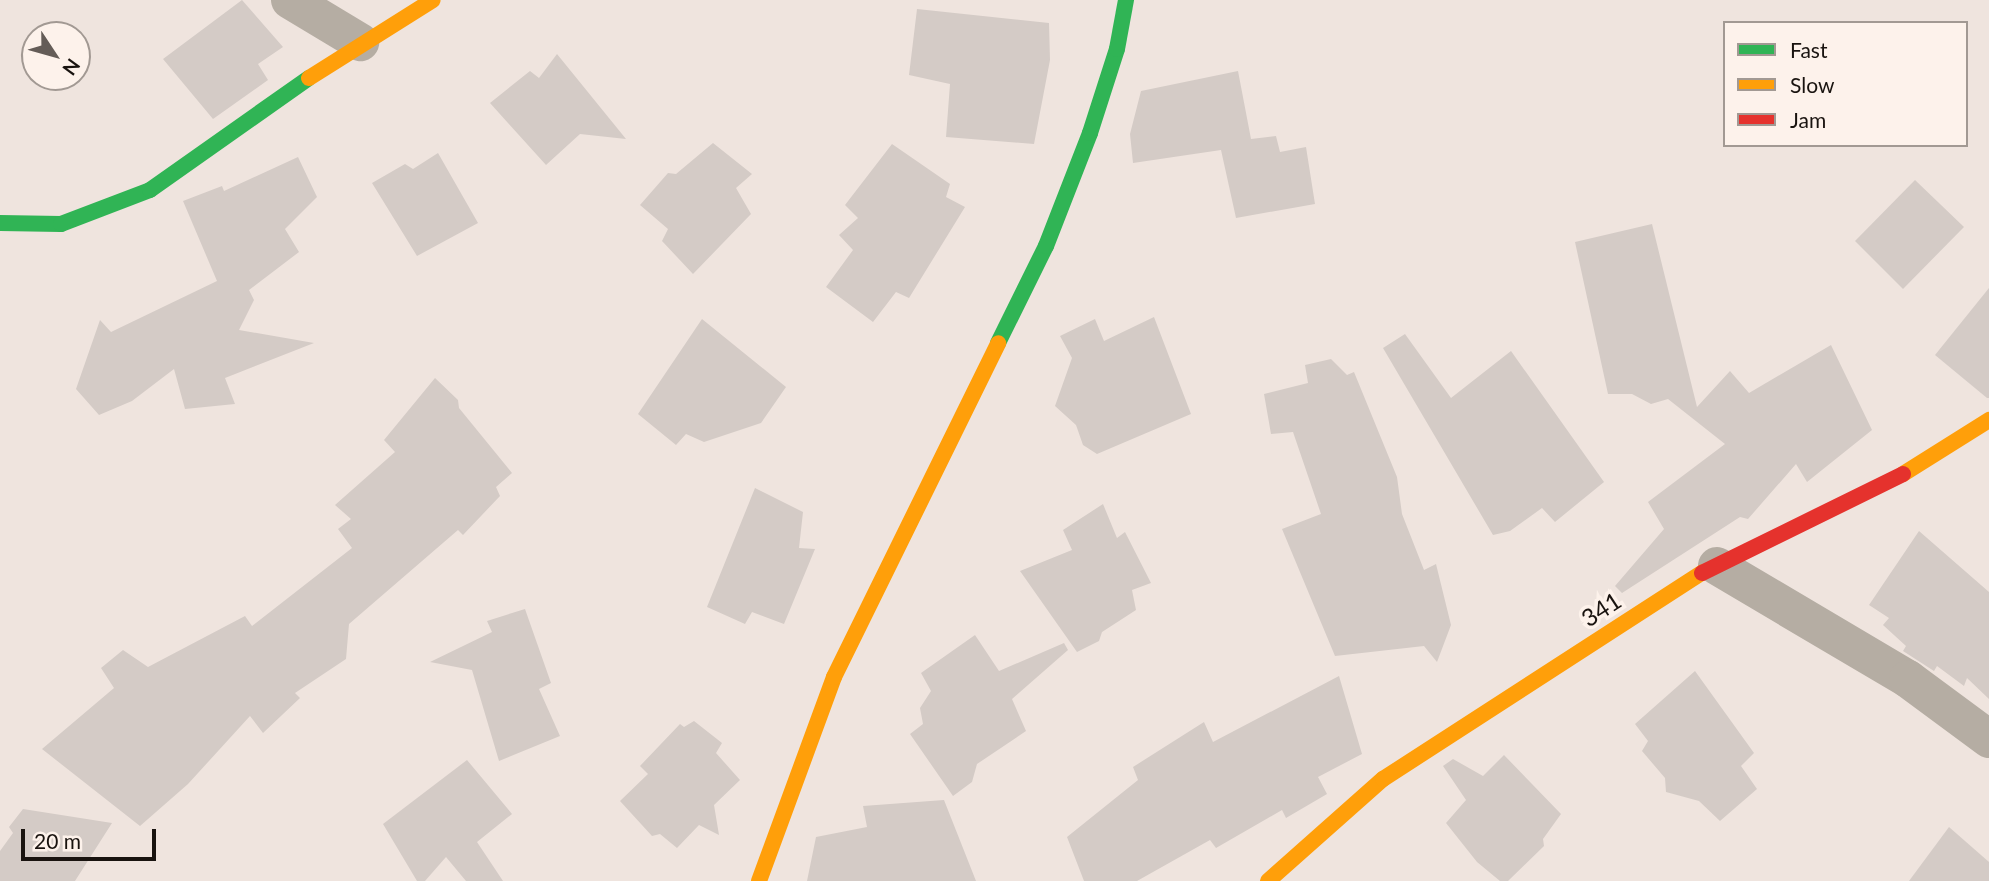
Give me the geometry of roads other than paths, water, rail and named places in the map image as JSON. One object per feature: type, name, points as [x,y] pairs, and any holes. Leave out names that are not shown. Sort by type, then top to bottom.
[{"type":"street","points":[[290,0],[360,42]]},
{"type":"street","points":[[0,223],[61,224],[150,190],[360,42],[433,0]]},
{"type":"street","points":[[759,881],[834,677],[1045,246],[1090,133],[1116,50],[1126,0]]},
{"type":"street","name":"341","points":[[1268,881],[1383,779],[1675,587],[1911,470],[1989,420]]},
{"type":"street","points":[[1717,566],[1908,679],[1989,739]]}]
